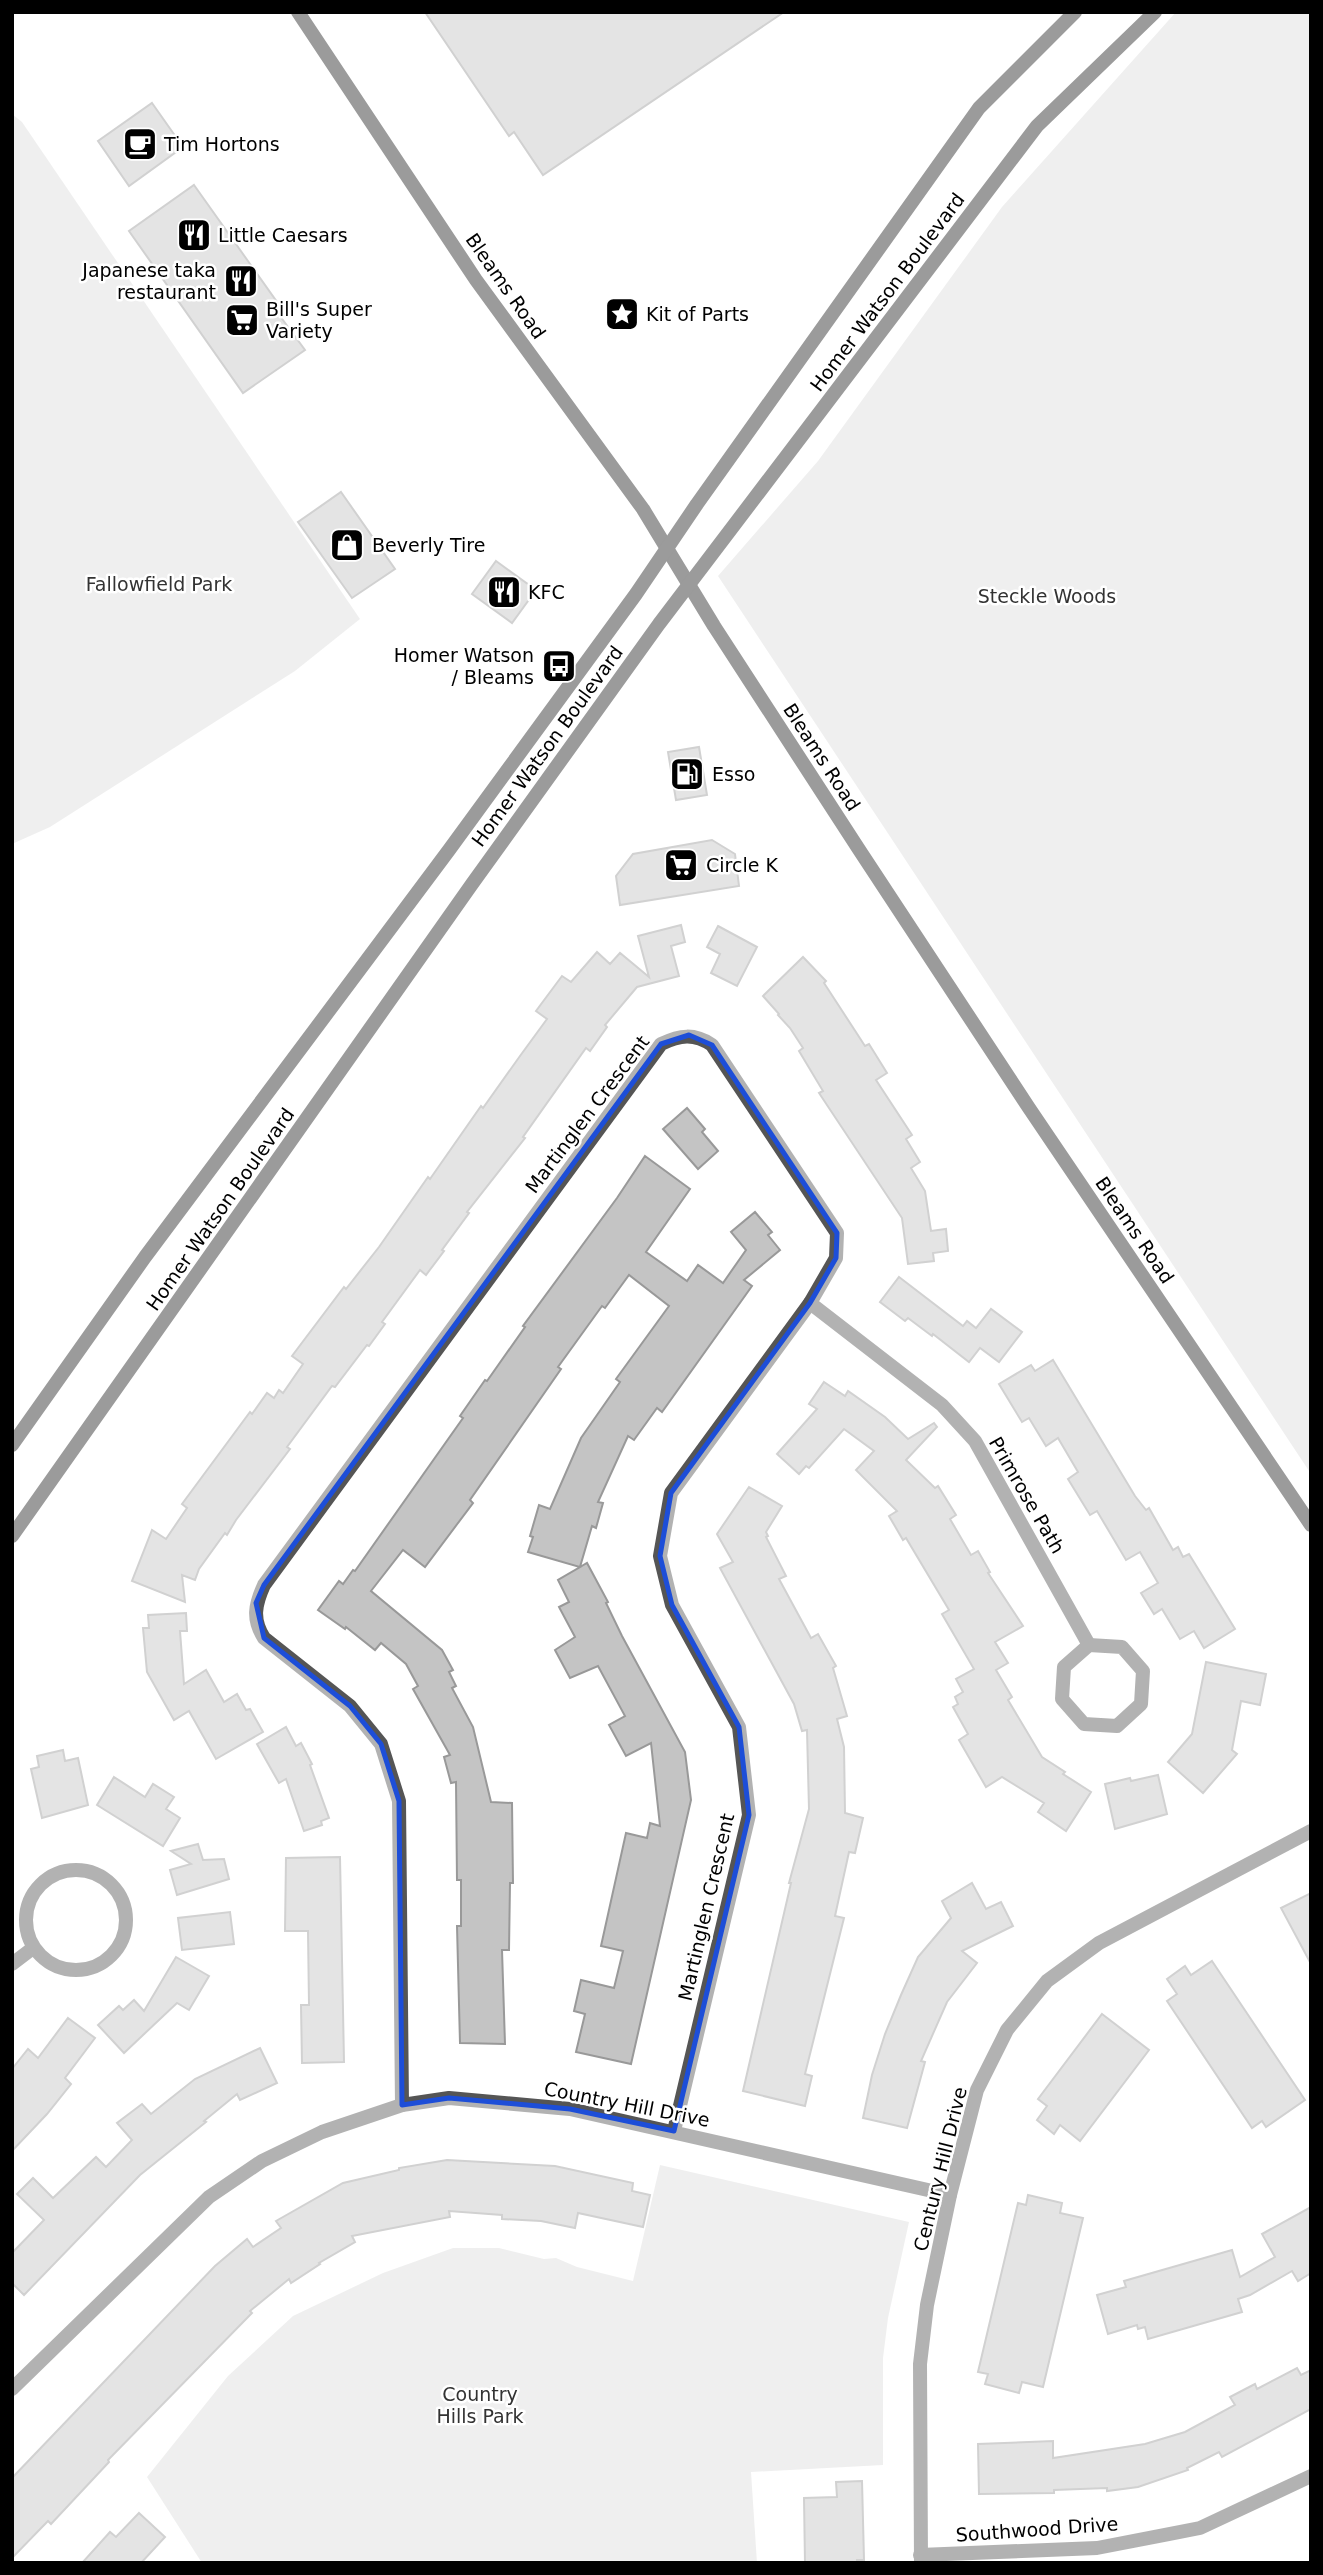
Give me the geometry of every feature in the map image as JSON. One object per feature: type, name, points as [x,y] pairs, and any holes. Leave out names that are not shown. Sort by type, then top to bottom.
[{"type":"main road","name":"Bleams Road","points":[[298,12],[476,280],[643,509],[852,839],[1022,1097],[1311,1525]]},
{"type":"main road","name":"Homer Watson Boulevard","points":[[12,1446],[145,1257],[636,594],[979,108],[1075,12]]},
{"type":"main road","name":"Homer Watson Boulevard","points":[[12,1536],[659,624],[1037,126],[1155,12]]},
{"type":"street","name":"Martinglen Crescent","points":[[402,2105],[399,1801],[381,1744],[350,1706],[264,1638],[258,1628],[256,1603],[264,1586],[661,1044],[675,1037],[690,1035],[702,1038],[712,1045],[837,1233],[836,1258],[810,1303],[671,1493],[660,1556],[672,1605],[739,1727],[748,1815],[674,2131]]},
{"type":"street","name":"Primrose Path","points":[[810,1303],[942,1405],[975,1441],[1089,1645]]},
{"type":"street","points":[[1089,1645],[1122,1647],[1143,1671],[1141,1704],[1117,1726],[1084,1724],[1062,1699],[1064,1667],[1089,1645]]},
{"type":"street","name":"Century Hill Drive","points":[[921,2559],[920,2364],[927,2305],[950,2195],[977,2090],[1007,2030],[1047,1982],[1099,1943],[1311,1831]]},
{"type":"street","points":[[77,1870],[92,1873],[107,1881],[117,1892],[124,1908],[126,1923],[122,1940],[113,1954],[100,1965],[82,1971],[64,1970],[45,1961],[33,1948],[26,1928],[26,1911],[33,1893],[45,1880],[60,1872],[77,1870]]},
{"type":"street","points":[[12,1964],[33,1948]]},
{"type":"street","name":"Country Hill Drive","points":[[12,2389],[209,2197],[262,2161],[322,2132],[402,2105],[449,2098],[557,2108],[674,2131],[950,2195]]},
{"type":"street","name":"Southwood Drive","points":[[921,2559],[1097,2548],[1200,2528],[1311,2476]]},
{"type":"highlighted area","points":[[689,1035],[712,1045],[837,1233],[836,1258],[810,1303],[671,1493],[660,1556],[672,1605],[739,1727],[749,1815],[674,2131],[570,2109],[449,2098],[402,2105],[399,1801],[381,1744],[350,1706],[264,1638],[256,1603],[264,1585],[661,1044]]},
{"type":"green space","name":"Steckle Woods","points":[[1176,12],[1311,12],[1311,1474],[718,576],[818,461],[1002,207]]},
{"type":"green space","name":"Fallowfield Park","points":[[12,114],[22,122],[360,619],[295,671],[50,827],[12,844]]},
{"type":"green space","name":"Country Hills Park","points":[[660,2165],[909,2222],[888,2318],[883,2358],[883,2465],[751,2472],[757,2563],[202,2563],[147,2477],[228,2376],[293,2316],[383,2273],[453,2248],[499,2248],[544,2259],[556,2258],[577,2267],[633,2281]]},
{"type":"building","points":[[425,12],[784,12],[543,175],[514,132],[509,136]]},
{"type":"building","name":"Tim Hortons","points":[[152,103],[183,147],[129,186],[98,141]]},
{"type":"building","points":[[194,185],[282,309],[277,312],[305,350],[243,393],[129,231]]},
{"type":"building","name":"Beverly Tire","points":[[341,492],[395,569],[352,598],[298,522]]},
{"type":"building","name":"KFC","points":[[496,561],[536,590],[512,623],[472,594]]},
{"type":"building","name":"Esso","points":[[699,747],[707,795],[676,800],[668,752]]},
{"type":"building","name":"Circle K","points":[[712,840],[735,854],[739,886],[620,905],[616,876],[633,854]]},
{"type":"building","points":[[681,925],[685,942],[671,946],[679,976],[637,987],[605,1025],[607,1027],[590,1051],[586,1048],[523,1137],[525,1138],[467,1212],[469,1213],[442,1250],[444,1251],[426,1275],[420,1270],[382,1322],[385,1324],[369,1346],[367,1345],[335,1387],[332,1386],[287,1447],[290,1449],[199,1569],[195,1580],[182,1575],[185,1602],[132,1581],[152,1530],[166,1539],[187,1508],[182,1504],[250,1412],[252,1414],[267,1393],[274,1398],[279,1390],[283,1393],[303,1364],[292,1356],[344,1287],[346,1289],[379,1247],[547,1019],[536,1011],[562,976],[571,982],[597,952],[610,964],[620,953],[649,977],[638,936]]},
{"type":"building","points":[[718,926],[757,947],[737,986],[711,973],[720,954],[707,947]]},
{"type":"building","points":[[803,957],[826,981],[824,983],[865,1046],[869,1044],[887,1073],[876,1080],[912,1135],[906,1139],[920,1162],[911,1168],[925,1191],[931,1231],[946,1229],[948,1251],[933,1253],[934,1261],[908,1264],[902,1218],[819,1093],[823,1091],[799,1051],[803,1048],[763,996]]},
{"type":"building","points":[[687,1108],[705,1129],[702,1132],[718,1151],[698,1169],[663,1129]]},
{"type":"building","points":[[645,1156],[690,1189],[646,1252],[687,1281],[698,1265],[723,1283],[746,1250],[731,1232],[755,1212],[772,1232],[768,1235],[780,1250],[744,1280],[752,1286],[662,1412],[657,1408],[634,1440],[628,1436],[598,1502],[603,1503],[596,1528],[592,1526],[580,1567],[528,1552],[533,1537],[530,1536],[539,1505],[550,1509],[581,1438],[620,1382],[616,1379],[669,1306],[629,1275],[605,1308],[602,1306],[558,1367],[561,1369],[470,1500],[473,1503],[425,1567],[403,1550],[371,1591],[442,1650],[453,1670],[449,1672],[456,1686],[452,1688],[473,1727],[491,1802],[512,1803],[513,1883],[510,1883],[509,1950],[502,1950],[505,2044],[460,2043],[457,1926],[461,1926],[461,1880],[457,1880],[456,1782],[451,1783],[444,1757],[450,1755],[413,1689],[418,1686],[406,1664],[381,1643],[375,1650],[346,1627],[345,1629],[318,1610],[339,1581],[343,1584],[353,1570],[355,1571],[463,1418],[460,1416],[485,1380],[487,1381],[525,1327],[523,1326]]},
{"type":"building","points":[[899,1277],[963,1326],[967,1321],[976,1328],[991,1309],[1022,1332],[999,1362],[980,1348],[969,1362],[933,1334],[932,1336],[908,1318],[905,1321],[880,1302]]},
{"type":"building","points":[[1053,1360],[1135,1496],[1146,1510],[1149,1508],[1173,1550],[1178,1547],[1183,1557],[1189,1554],[1235,1629],[1204,1648],[1194,1631],[1180,1639],[1162,1609],[1154,1614],[1141,1593],[1158,1583],[1140,1552],[1126,1560],[1097,1511],[1090,1515],[1068,1479],[1078,1472],[1058,1438],[1046,1446],[1029,1418],[1022,1422],[999,1384],[1031,1365],[1035,1371]]},
{"type":"building","points":[[824,1382],[845,1396],[848,1391],[885,1417],[908,1439],[934,1423],[937,1427],[906,1460],[935,1488],[938,1486],[956,1515],[950,1519],[971,1555],[978,1551],[990,1572],[988,1573],[1023,1626],[995,1642],[1008,1663],[996,1670],[1012,1697],[1008,1700],[1042,1757],[1091,1792],[1066,1831],[1038,1812],[1044,1803],[1002,1777],[986,1787],[959,1740],[968,1734],[953,1707],[958,1704],[955,1697],[963,1692],[956,1679],[974,1669],[942,1614],[949,1610],[906,1538],[903,1540],[889,1516],[897,1511],[856,1470],[874,1451],[844,1429],[809,1468],[806,1466],[799,1474],[777,1454],[817,1409],[809,1404]]},
{"type":"building","points":[[749,1487],[782,1506],[766,1532],[766,1537],[786,1576],[779,1579],[811,1638],[818,1634],[836,1666],[833,1668],[847,1716],[837,1719],[844,1747],[845,1813],[863,1818],[855,1853],[849,1852],[835,1916],[844,1918],[805,2074],[812,2076],[805,2106],[743,2091],[789,1883],[809,1809],[807,1730],[802,1731],[794,1704],[720,1568],[733,1562],[717,1534]]},
{"type":"building","points":[[587,1563],[622,1636],[685,1752],[691,1800],[631,2064],[576,2052],[585,2014],[574,2011],[581,1980],[614,1988],[623,1951],[601,1946],[626,1833],[647,1838],[650,1823],[660,1826],[651,1743],[626,1756],[609,1725],[625,1716],[598,1666],[570,1678],[555,1650],[575,1637],[559,1607],[569,1602],[558,1580]]},
{"type":"building","points":[[186,1613],[187,1631],[180,1631],[184,1684],[206,1670],[224,1702],[237,1694],[246,1710],[250,1709],[263,1732],[216,1759],[189,1711],[174,1720],[147,1672],[143,1628],[149,1628],[148,1615]]},
{"type":"building","points":[[1206,1662],[1266,1674],[1260,1705],[1241,1701],[1232,1750],[1237,1754],[1203,1793],[1168,1762],[1192,1734]]},
{"type":"building","points":[[286,1727],[296,1746],[301,1743],[312,1764],[310,1765],[329,1818],[321,1821],[322,1825],[304,1831],[286,1779],[279,1783],[257,1744]]},
{"type":"building","points":[[63,1750],[65,1761],[78,1758],[88,1805],[42,1818],[31,1769],[39,1767],[37,1756]]},
{"type":"building","points":[[1158,1775],[1167,1814],[1115,1829],[1105,1784]]},
{"type":"building","points":[[114,1777],[145,1797],[153,1784],[174,1797],[166,1809],[180,1818],[163,1846],[97,1805]]},
{"type":"building","points":[[198,1844],[203,1860],[224,1859],[229,1879],[177,1895],[170,1870],[191,1864],[171,1851]]},
{"type":"building","points":[[340,1857],[344,2062],[302,2063],[301,2005],[309,2005],[308,1931],[285,1931],[286,1858]]},
{"type":"building","points":[[972,1883],[986,1909],[1001,1902],[1013,1926],[962,1951],[977,1963],[947,2002],[921,2061],[925,2062],[907,2128],[863,2118],[872,2075],[901,1995],[918,1957],[951,1918],[942,1901]]},
{"type":"building","points":[[1311,1893],[1311,1964],[1281,1908]]},
{"type":"building","points":[[230,1912],[234,1944],[182,1950],[178,1918]]},
{"type":"building","points":[[176,1957],[209,1976],[189,2010],[177,2003],[124,2053],[98,2025],[119,2006],[123,2010],[134,2000],[144,2011]]},
{"type":"building","points":[[1212,1961],[1305,2100],[1266,2127],[1262,2121],[1252,2128],[1167,2001],[1177,1994],[1167,1979],[1185,1966],[1191,1975]]},
{"type":"building","points":[[1102,2014],[1149,2050],[1080,2141],[1060,2125],[1054,2134],[1037,2120],[1047,2106],[1038,2099]]},
{"type":"building","points":[[68,2018],[95,2038],[65,2078],[71,2084],[12,2151],[12,2069],[28,2049],[38,2058]]},
{"type":"building","points":[[260,2048],[277,2083],[240,2100],[237,2094],[204,2121],[206,2122],[140,2175],[24,2295],[12,2283],[12,2253],[44,2220],[17,2194],[33,2178],[53,2198],[96,2157],[106,2167],[132,2140],[117,2123],[142,2104],[151,2114],[195,2079]]},
{"type":"building","points":[[447,2160],[555,2166],[633,2183],[632,2191],[650,2195],[643,2227],[578,2213],[575,2228],[541,2221],[502,2219],[502,2215],[449,2211],[450,2217],[352,2236],[355,2242],[291,2283],[289,2279],[250,2311],[252,2313],[108,2460],[51,2524],[48,2521],[12,2558],[12,2478],[215,2266],[247,2239],[253,2247],[281,2228],[276,2221],[343,2183],[399,2168]]},
{"type":"building","points":[[1028,2195],[1062,2203],[1060,2213],[1083,2218],[1043,2387],[1022,2382],[1019,2393],[985,2384],[988,2374],[978,2372],[1018,2203],[1026,2205]]},
{"type":"building","points":[[1311,2207],[1311,2273],[1298,2281],[1292,2271],[1238,2299],[1242,2312],[1148,2339],[1145,2327],[1138,2329],[1137,2325],[1108,2334],[1097,2295],[1126,2287],[1124,2281],[1232,2250],[1240,2277],[1275,2257],[1262,2234]]},
{"type":"building","points":[[1297,2368],[1301,2375],[1311,2370],[1311,2409],[1222,2457],[1219,2452],[1187,2468],[1188,2470],[1138,2487],[1107,2491],[1107,2488],[1054,2490],[1054,2493],[979,2494],[978,2444],[1053,2441],[1053,2458],[1145,2444],[1185,2432],[1235,2405],[1230,2397],[1255,2384],[1257,2389]]},
{"type":"building","points":[[862,2481],[864,2560],[857,2560],[857,2563],[805,2563],[804,2498],[837,2497],[836,2482]]},
{"type":"building","points":[[139,2513],[165,2537],[141,2563],[82,2563],[110,2532],[116,2537]]},
{"type":"place","name":"Tim Hortons","points":[[140,144]]},
{"type":"place","name":"Little Caesars","points":[[194,235]]},
{"type":"place","name":"Japanese taka restaurant","points":[[241,281]]},
{"type":"place","name":"Kit of Parts","points":[[622,314]]},
{"type":"place","name":"Bill's Super Variety","points":[[242,320]]},
{"type":"place","name":"Beverly Tire","points":[[347,545]]},
{"type":"place","name":"KFC","points":[[504,592]]},
{"type":"place","name":"Homer Watson / Bleams","points":[[559,666]]},
{"type":"place","name":"Esso","points":[[687,774]]},
{"type":"place","name":"Circle K","points":[[681,865]]}]
